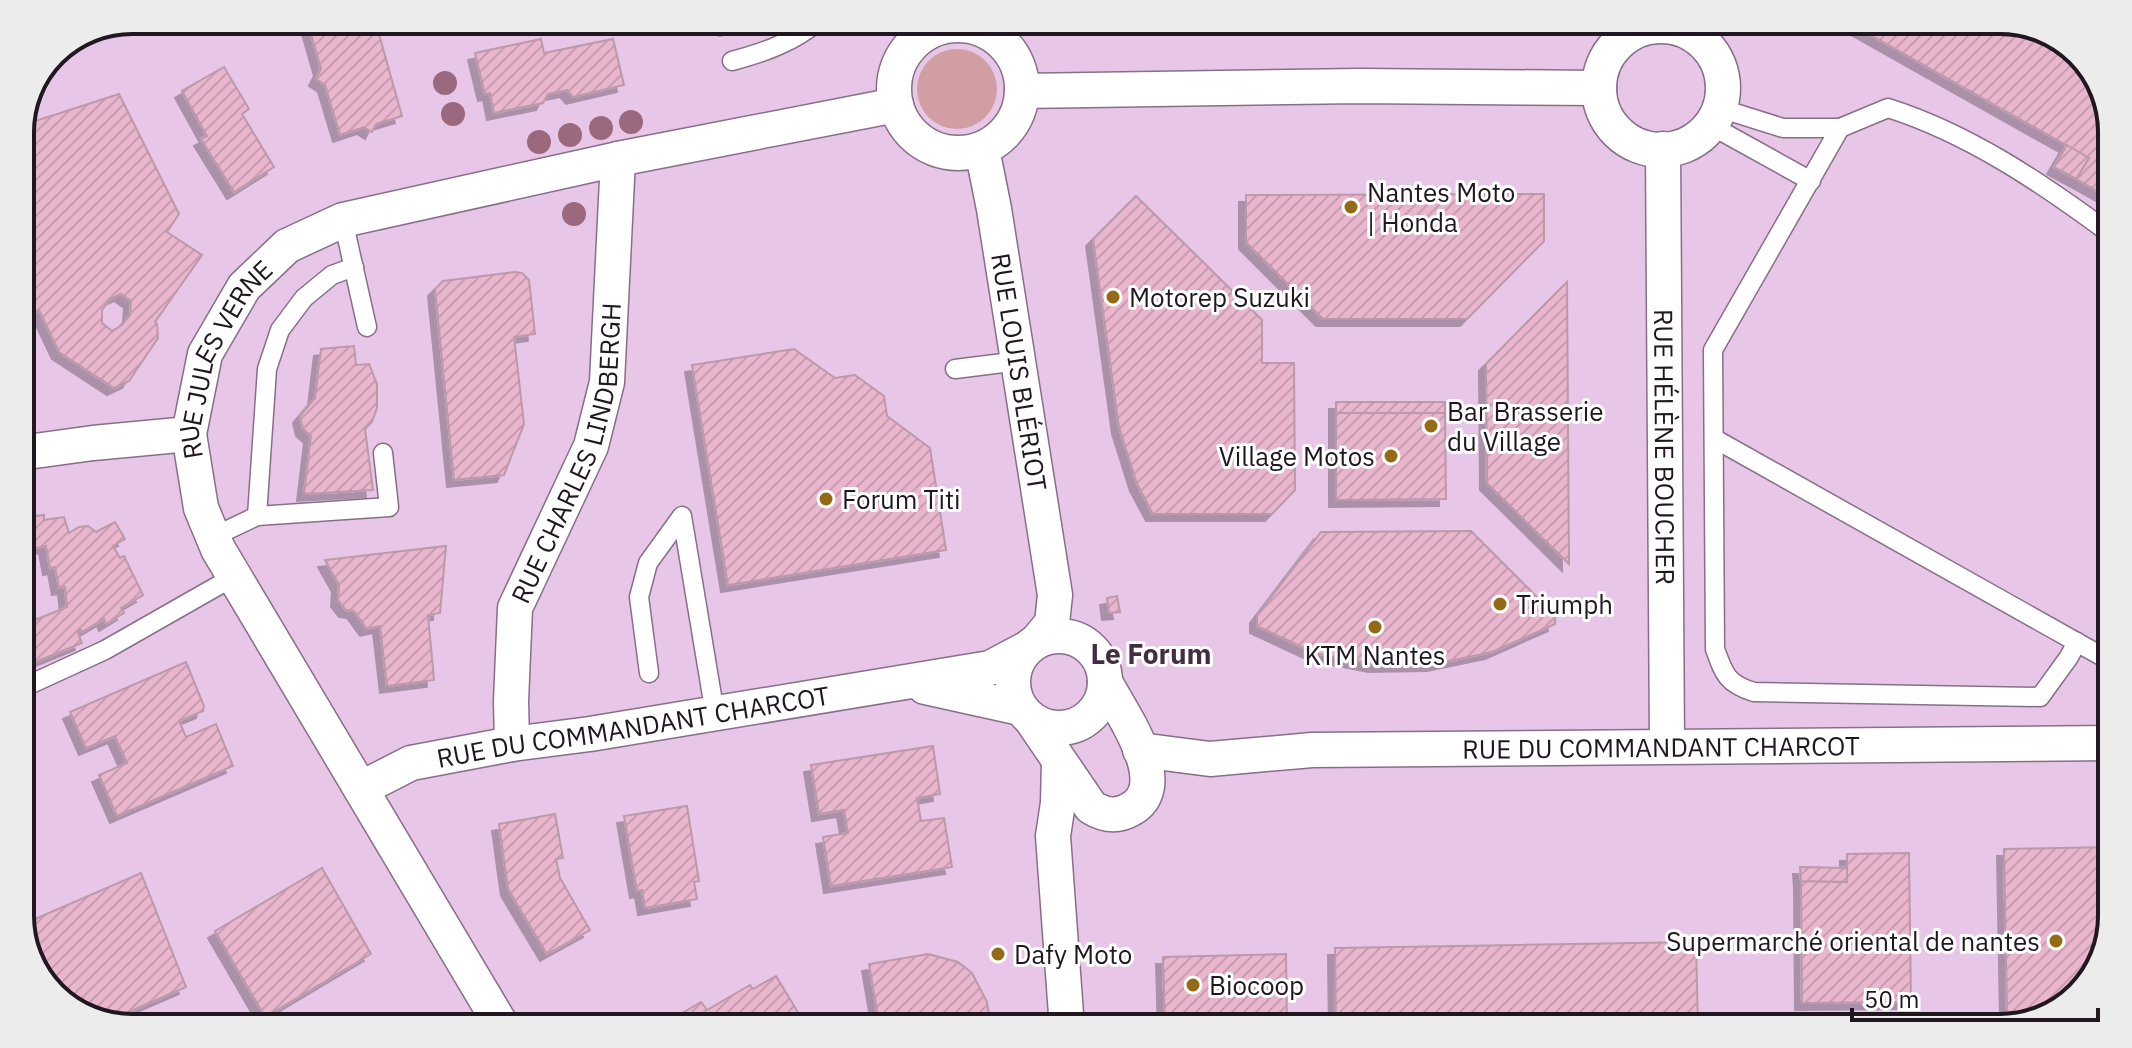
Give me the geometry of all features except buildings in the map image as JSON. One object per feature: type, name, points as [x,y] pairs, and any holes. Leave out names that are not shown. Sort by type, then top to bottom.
[{"type":"street","points":[[925,34],[900,61],[894,83],[896,105],[905,126],[917,139],[931,148],[948,153],[965,153],[993,144],[1017,116],[1022,79],[1013,57],[994,34]]},
{"type":"street","points":[[1634,34],[1615,46],[1603,66],[1599,88],[1603,110],[1614,129],[1632,143],[1663,149],[1689,143],[1714,119],[1721,102],[1722,79],[1714,57],[1708,47],[1691,34]]},
{"type":"street","points":[[1022,91],[1359,86],[1599,88]]},
{"type":"street","name":"RUE JULES VERNE","points":[[495,1014],[213,537],[201,508],[189,434],[205,354],[244,287],[287,246],[343,220],[618,159],[896,105]]},
{"type":"street","name":"RUE LOUIS BLÉRIOT","points":[[982,149],[1055,595],[1052,623],[1030,646]]},
{"type":"street","name":"RUE HÉLÈNE BOUCHER","points":[[1663,149],[1667,746]]},
{"type":"street","name":"RUE CHARLES LINDBERGH","points":[[512,744],[515,608],[591,446],[607,382],[618,159]]},
{"type":"street","points":[[34,451],[189,434]]},
{"type":"street","name":"RUE LOUIS BLÉRIOT","points":[[1055,595],[1073,618],[1080,641]]},
{"type":"street","points":[[1026,713],[1049,727],[1070,727],[1095,711],[1101,702],[1105,682],[1096,654],[1080,641],[1059,635],[1030,646],[1018,659],[1012,678],[1015,698],[1082,797],[1102,813]]},
{"type":"street","name":"RUE DU COMMANDANT CHARCOT","points":[[362,788],[411,763],[990,668],[1030,646]]},
{"type":"street","name":"RUE DU COMMANDANT CHARCOT","points":[[909,682],[1026,713]]},
{"type":"street","points":[[1105,682],[1149,773],[1149,785],[1144,797]]},
{"type":"street","name":"RUE DU COMMANDANT CHARCOT","points":[[1140,750],[1210,759],[1312,750],[2098,743]]},
{"type":"street","name":"RUE DU COMMANDANT CHARCOT","points":[[1102,813],[1113,815],[1126,812],[1175,772],[1210,759]]},
{"type":"street","points":[[1059,761],[1053,836],[1066,1014]]},
{"type":"street","points":[[1053,836],[1073,822],[1102,813]]},
{"type":"lane","points":[[732,61],[766,52],[800,34]]},
{"type":"lane","points":[[1714,119],[1732,112],[1783,128],[1840,128],[1888,108],[1928,120],[2041,183],[2098,225]]},
{"type":"lane","points":[[1714,119],[1811,181]]},
{"type":"lane","points":[[1840,128],[1713,350],[1715,649],[1725,676],[1740,688],[1754,692],[2040,697],[2077,642]]},
{"type":"lane","points":[[343,220],[367,327]]},
{"type":"lane","points":[[257,516],[267,369],[280,330],[304,298],[332,275],[354,267]]},
{"type":"lane","points":[[955,369],[1019,361]]},
{"type":"lane","points":[[1715,439],[2098,654]]},
{"type":"lane","points":[[213,537],[257,516],[389,507],[383,453]]},
{"type":"lane","points":[[649,673],[639,597],[648,563],[682,516],[715,714]]},
{"type":"lane","points":[[34,683],[105,650],[235,576]]},
{"type":"shaded area","points":[[2000,34],[2043,44],[2074,67],[2093,100],[2098,126],[2098,916],[2088,959],[2065,990],[2043,1004],[2025,1011],[2000,1014],[132,1014],[107,1011],[89,1004],[58,981],[39,948],[34,922],[34,126],[44,89],[67,58],[100,39],[119,35]]},
{"type":"shaded area","points":[[957,49],[972,52],[985,61],[994,74],[997,89],[994,104],[985,117],[972,126],[957,129],[942,126],[929,117],[920,104],[917,89],[920,74],[929,61],[942,52]]},
{"type":"place","name":"Nantes Moto | Honda","points":[[1351,207]]},
{"type":"place","name":"Motorep Suzuki","points":[[1113,297]]},
{"type":"place","name":"Bar Brasserie du Village","points":[[1431,426]]},
{"type":"place","name":"Village Motos","points":[[1391,456]]},
{"type":"place","name":"Forum Titi","points":[[826,499]]},
{"type":"place","name":"Triumph","points":[[1500,604]]},
{"type":"place","name":"KTM Nantes","points":[[1375,627]]},
{"type":"place","name":"Supermarché oriental de nantes","points":[[2056,941]]},
{"type":"place","name":"Dafy Moto","points":[[998,954]]},
{"type":"place","name":"Biocoop","points":[[1193,985]]},
{"type":"district","name":"Le Forum","points":[[1151,653]]}]
